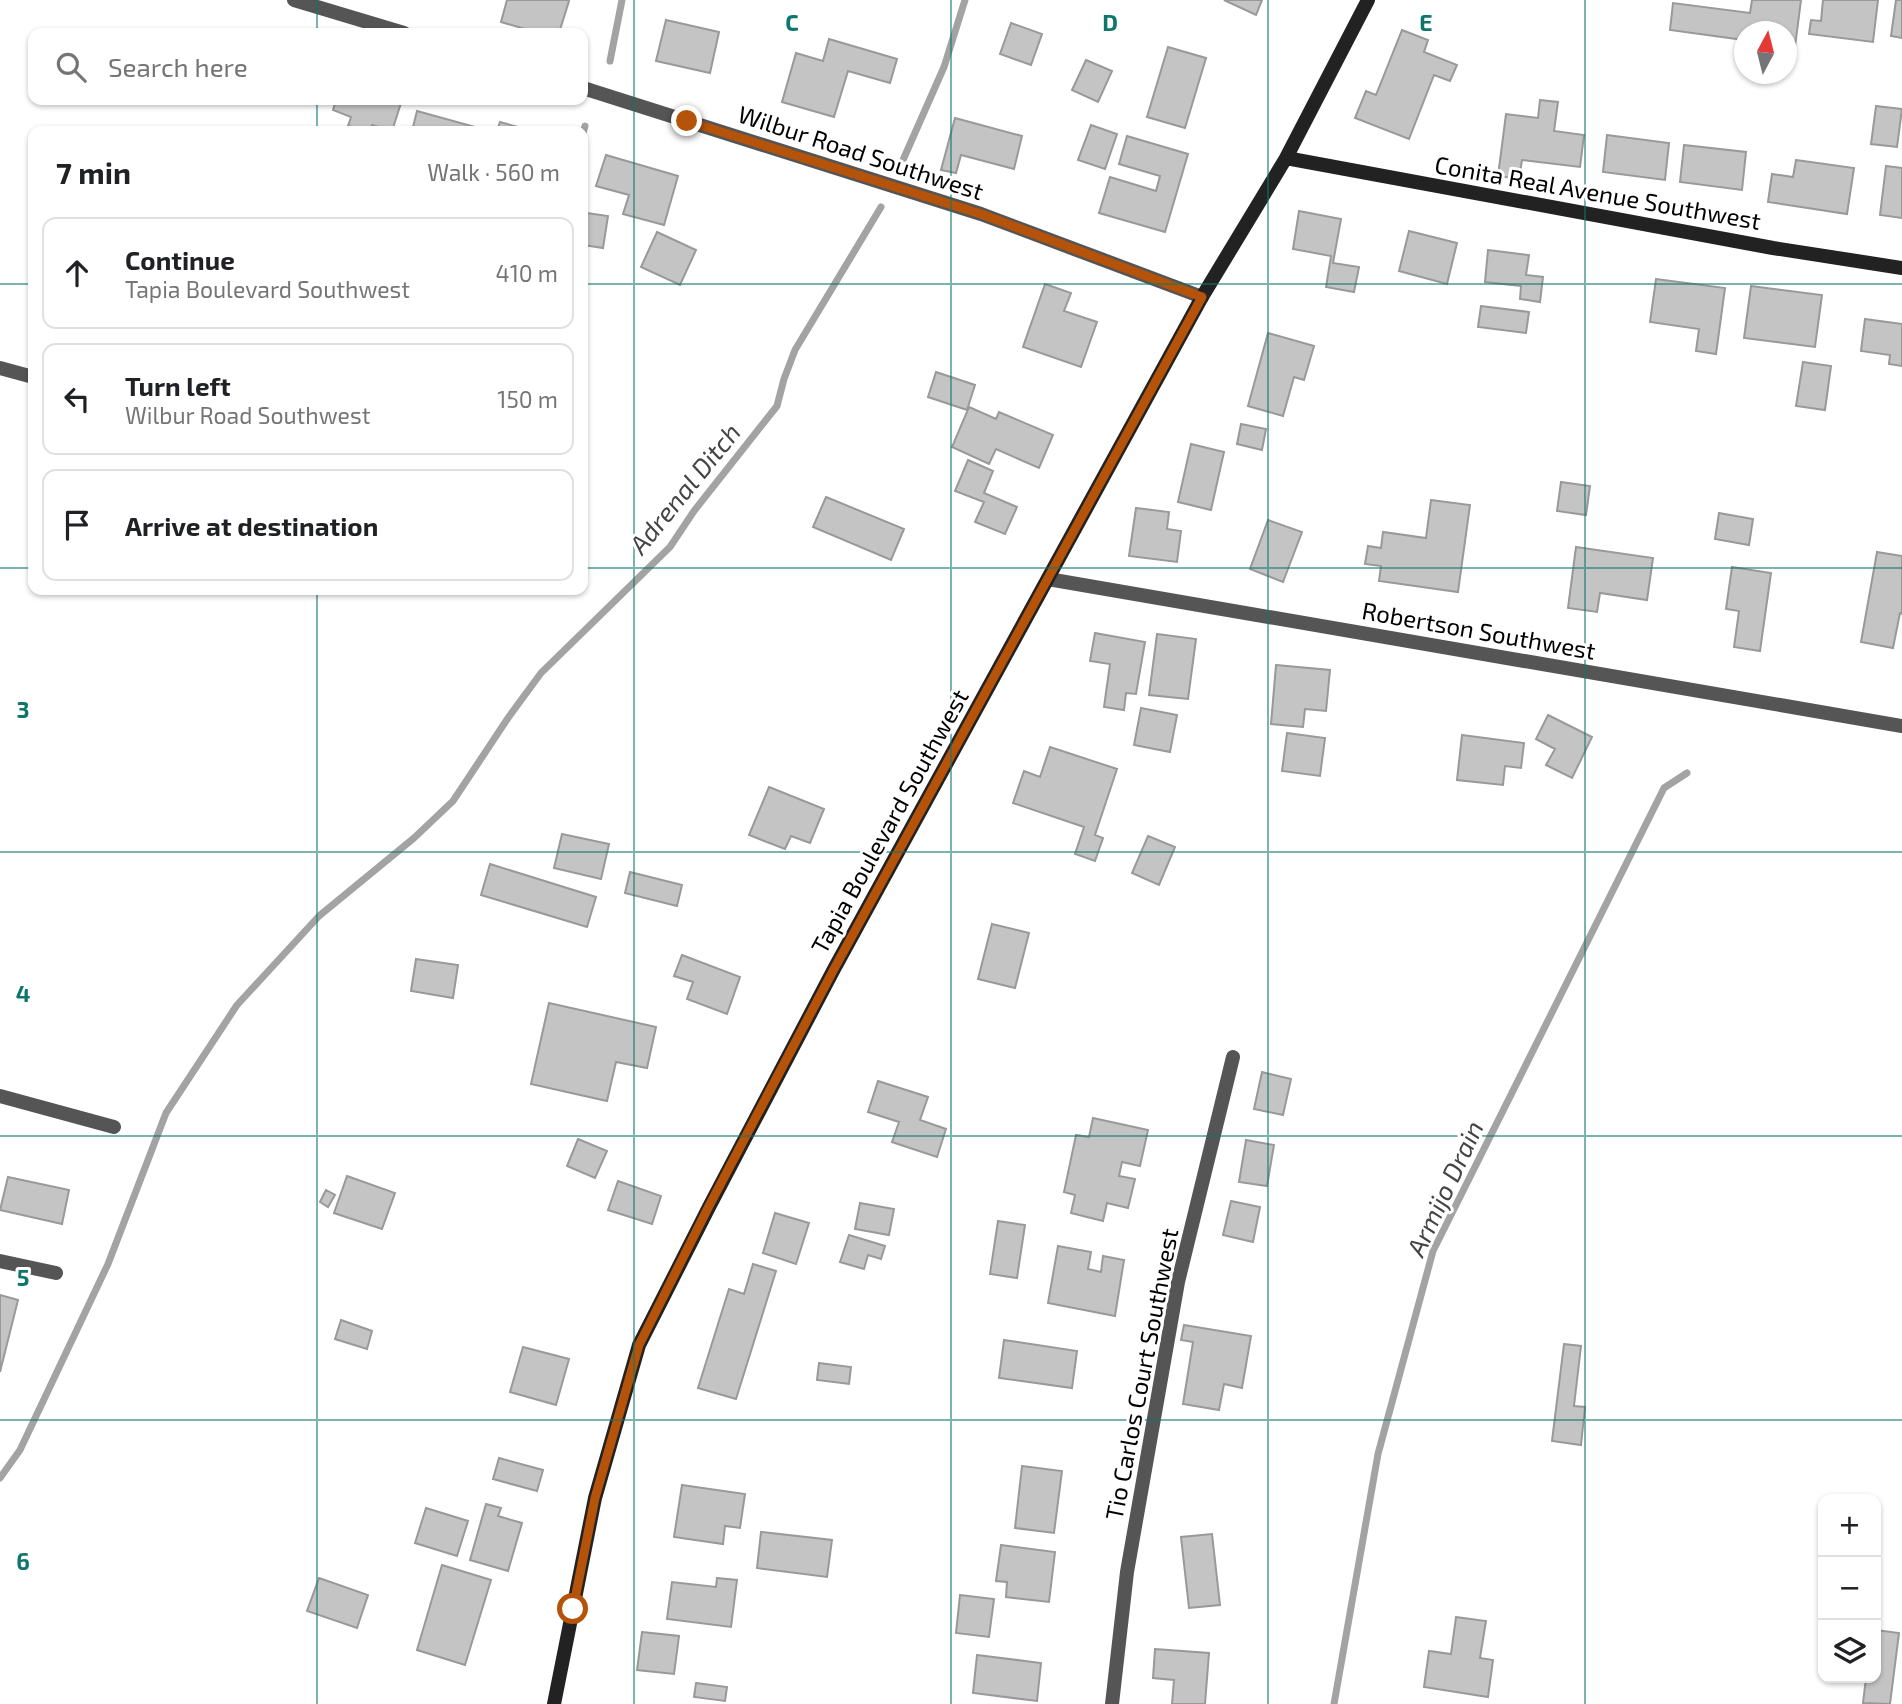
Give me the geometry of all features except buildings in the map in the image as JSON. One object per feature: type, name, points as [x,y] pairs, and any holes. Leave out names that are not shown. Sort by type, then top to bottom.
[{"type":"street","points":[[294,0],[387,28]]},
{"type":"street","name":"Tapia Boulevard Southwest","points":[[554,1704],[595,1498],[639,1345],[834,969],[1202,297],[1286,158],[1368,0]]},
{"type":"street","name":"Wilbur Road Southwest","points":[[588,90],[981,214],[1202,297]]},
{"type":"street","name":"Conita Real Avenue Southwest","points":[[1286,158],[1773,248],[1902,268]]},
{"type":"street","points":[[0,368],[28,376]]},
{"type":"street","name":"Robertson Southwest","points":[[1048,579],[1902,726]]},
{"type":"street","name":"Tio Carlos Court Southwest","points":[[1112,1704],[1127,1572],[1178,1282],[1233,1056]]},
{"type":"street","points":[[0,1096],[114,1127]]},
{"type":"street","points":[[0,1261],[56,1273]]},
{"type":"waterway","points":[[610,61],[622,0]]},
{"type":"waterway","name":"Adrenal Ditch","points":[[903,160],[944,67],[965,0]]},
{"type":"waterway","points":[[0,1478],[20,1450],[108,1264],[166,1113],[237,1005],[319,916],[414,838],[453,801],[541,673],[670,547],[694,511],[777,406],[795,350],[881,207]]},
{"type":"waterway","name":"Armijo Drain","points":[[1334,1704],[1378,1454],[1433,1251],[1664,788],[1687,773]]},
{"type":"route","points":[[573,1609],[595,1498],[639,1345],[834,969],[1202,297],[981,214],[687,121]]}]
